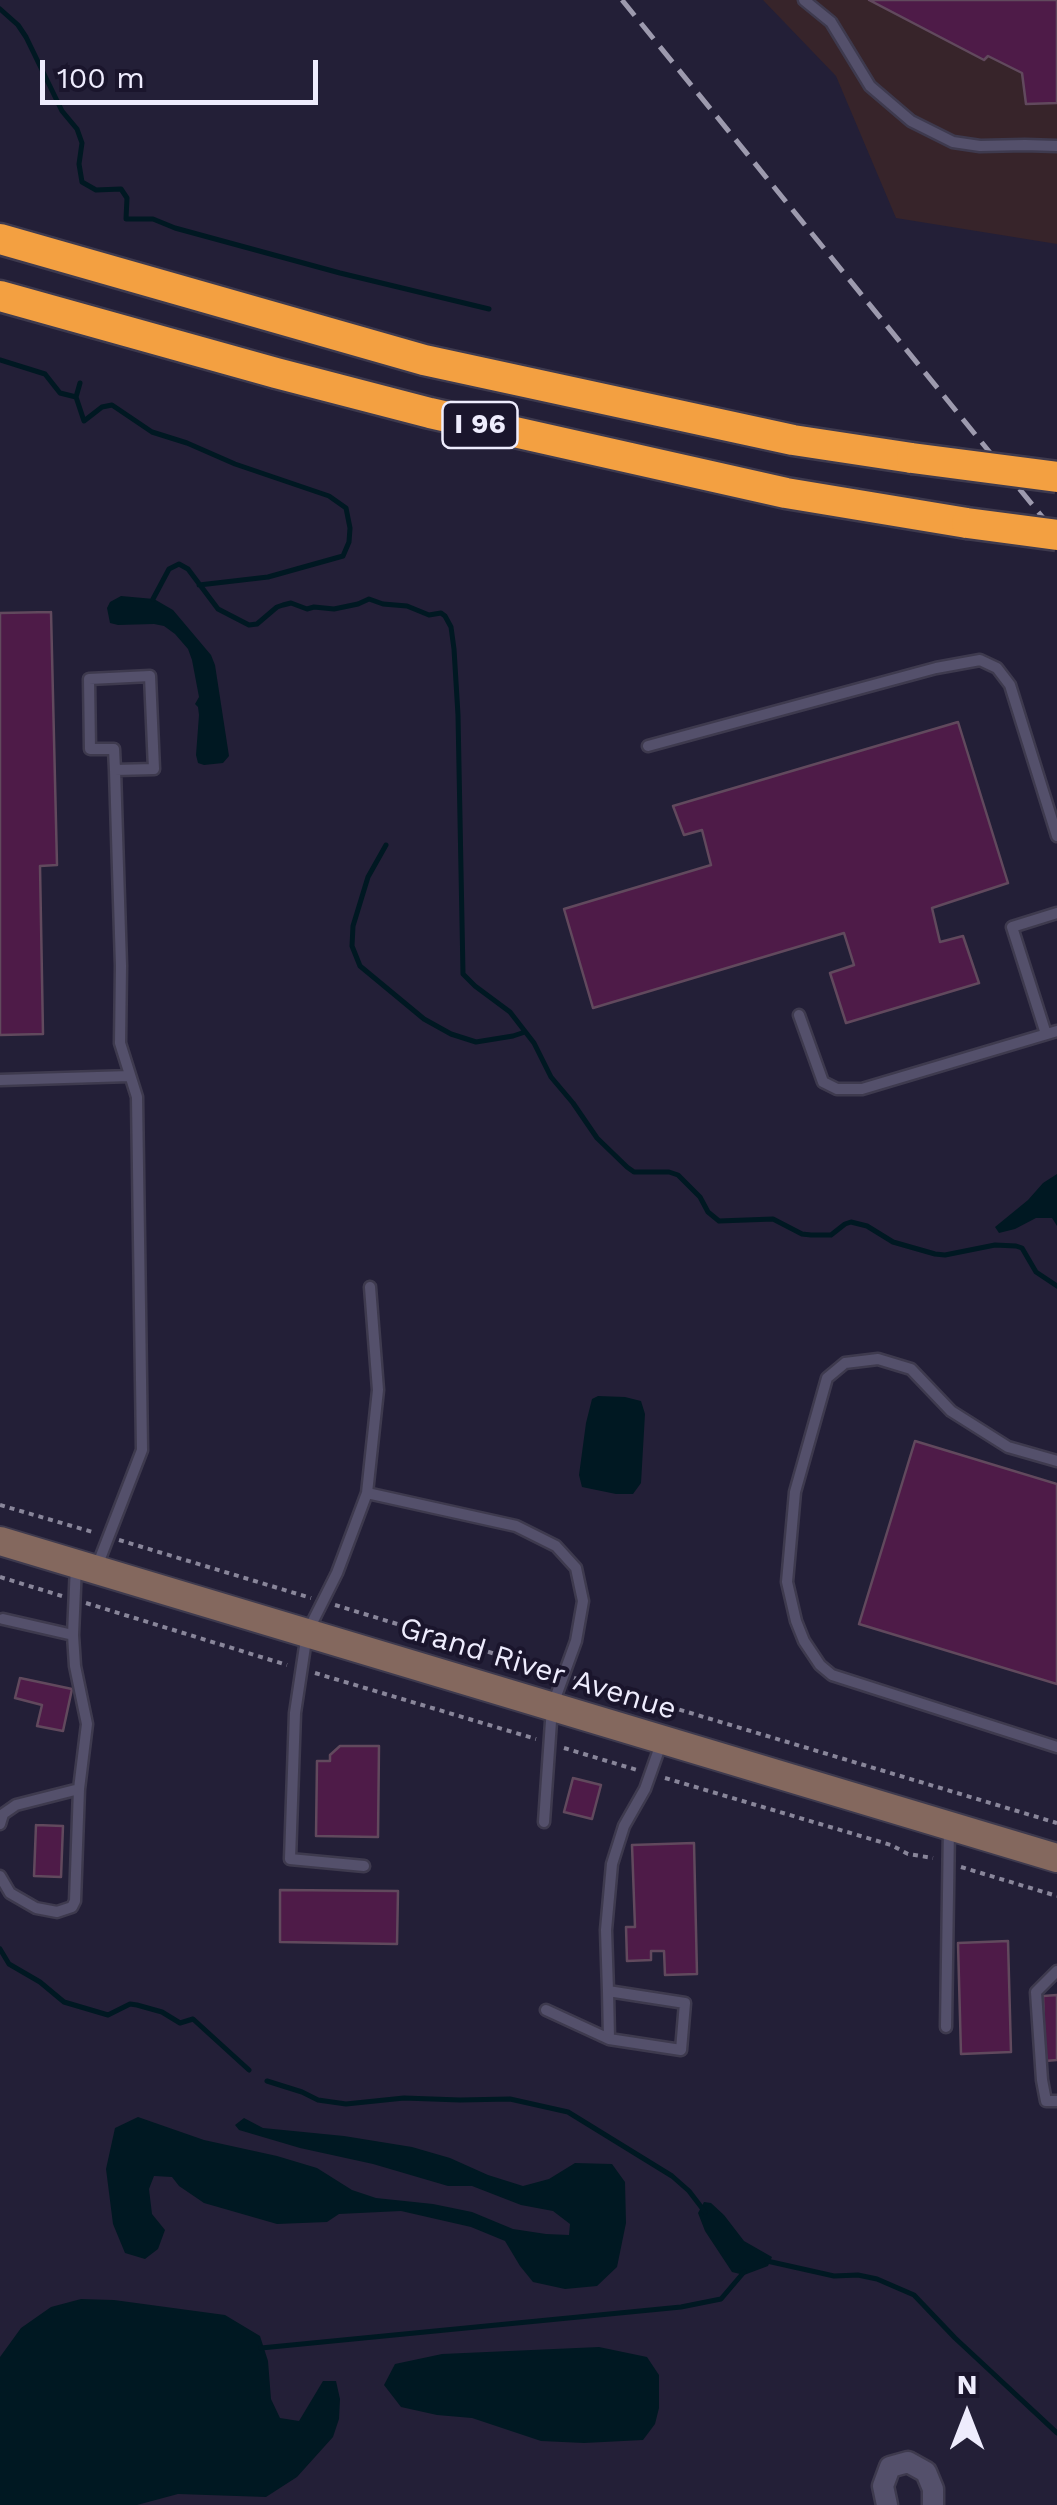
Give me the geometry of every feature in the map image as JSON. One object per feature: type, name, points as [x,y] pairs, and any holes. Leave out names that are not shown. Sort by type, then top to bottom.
[{"type":"highway","name":"I 96","points":[[0,239],[424,360],[793,440],[1057,477]]},
{"type":"highway","name":"I 96","points":[[0,296],[466,422],[786,493],[1057,535]]},
{"type":"main road","name":"Grand River Avenue","points":[[0,1541],[1057,1858]]},
{"type":"street","points":[[887,2505],[883,2486],[890,2467],[908,2462],[926,2472],[933,2489],[933,2505]]},
{"type":"lane","points":[[804,0],[831,22],[870,86],[911,122],[953,142],[1057,146]]},
{"type":"lane","points":[[648,746],[936,668],[980,660],[997,668],[1010,685],[1057,836]]},
{"type":"lane","points":[[0,1876],[10,1892],[36,1908],[56,1912],[72,1907],[77,1891],[79,1789],[87,1724],[75,1666],[74,1635],[86,1567],[108,1537],[142,1450],[137,1098],[120,1043],[114,749],[90,749],[89,679],[150,676],[154,769],[115,770]]},
{"type":"lane","points":[[799,1015],[824,1082],[837,1088],[862,1089],[1052,1032],[1012,927],[1057,913]]},
{"type":"lane","points":[[0,1080],[130,1076]]},
{"type":"lane","points":[[364,1866],[290,1859],[295,1713],[307,1634],[337,1573],[368,1493],[378,1390],[370,1287]]},
{"type":"lane","points":[[1057,1461],[1008,1447],[951,1411],[911,1369],[878,1360],[845,1364],[826,1378],[795,1492],[787,1582],[804,1640],[832,1675],[1057,1747]]},
{"type":"lane","points":[[368,1493],[516,1526],[556,1546],[576,1568],[582,1601],[576,1640],[552,1707],[544,1822]]},
{"type":"lane","points":[[3,1619],[74,1635]]},
{"type":"lane","points":[[609,2039],[606,1930],[612,1864],[624,1826],[645,1789],[662,1740]]},
{"type":"lane","points":[[0,1824],[3,1814],[16,1805],[79,1789]]},
{"type":"lane","points":[[946,2027],[949,1826]]},
{"type":"lane","points":[[1057,1971],[1036,1992],[1046,2101],[1057,2101]]},
{"type":"lane","points":[[546,2010],[609,2039],[681,2050],[686,2003],[608,1991]]},
{"type":"path","points":[[0,1504],[1057,1823]]},
{"type":"path","points":[[670,1780],[1057,1896]]},
{"type":"shaded area","points":[[763,0],[1057,0],[1057,244],[896,218],[836,76]]},
{"type":"water","points":[[121,596],[154,599],[173,610],[211,655],[229,756],[223,763],[198,763],[199,715],[195,704],[199,697],[188,649],[164,626],[110,623],[107,608]]},
{"type":"water","points":[[1057,1174],[1057,1226],[1052,1218],[1036,1218],[999,1233],[995,1227]]},
{"type":"water","points":[[598,1396],[641,1401],[645,1414],[641,1483],[633,1494],[582,1487],[579,1475],[586,1423],[592,1399]]},
{"type":"water","points":[[138,2117],[204,2140],[317,2168],[352,2190],[376,2198],[472,2212],[513,2229],[546,2234],[569,2235],[570,2224],[553,2211],[521,2205],[472,2186],[448,2186],[300,2148],[239,2130],[235,2125],[244,2118],[263,2128],[412,2147],[523,2186],[549,2179],[575,2163],[612,2164],[625,2182],[626,2223],[617,2267],[597,2286],[565,2289],[533,2282],[505,2241],[471,2227],[401,2211],[339,2214],[327,2222],[277,2224],[204,2203],[172,2177],[154,2176],[149,2189],[152,2214],[165,2230],[158,2249],[145,2259],[125,2253],[113,2224],[106,2169],[115,2128]]},
{"type":"water","points":[[704,2202],[724,2215],[744,2241],[772,2257],[768,2266],[744,2275],[732,2272],[705,2231],[698,2213]]},
{"type":"water","points":[[81,2299],[225,2315],[260,2336],[268,2361],[271,2399],[280,2418],[299,2421],[323,2381],[336,2381],[339,2419],[333,2437],[297,2477],[266,2497],[178,2494],[137,2505],[0,2505],[0,2357],[21,2328],[51,2307]]},
{"type":"water","points":[[599,2347],[647,2357],[659,2375],[659,2408],[655,2424],[643,2440],[541,2441],[472,2418],[401,2407],[384,2385],[395,2364],[442,2354]]},
{"type":"building","points":[[869,0],[1057,0],[1057,103],[1026,104],[1022,73],[988,56],[984,60]]},
{"type":"building","points":[[51,612],[57,865],[40,866],[43,1034],[0,1035],[0,613]]},
{"type":"building","points":[[958,722],[1008,883],[932,908],[940,942],[963,936],[979,983],[846,1023],[830,973],[854,965],[844,933],[593,1008],[564,909],[711,865],[702,830],[684,835],[673,806]]},
{"type":"building","points":[[915,1441],[1057,1484],[1057,1684],[859,1624]]},
{"type":"building","points":[[20,1678],[72,1689],[63,1731],[37,1726],[42,1705],[15,1698]]},
{"type":"building","points":[[340,1746],[379,1746],[378,1837],[316,1836],[317,1761],[330,1761],[330,1755]]},
{"type":"building","points":[[573,1778],[601,1785],[592,1819],[564,1812]]},
{"type":"building","points":[[36,1825],[63,1826],[61,1877],[34,1876]]},
{"type":"building","points":[[694,1843],[697,1974],[665,1975],[664,1951],[651,1951],[651,1960],[627,1961],[626,1927],[635,1927],[632,1845]]},
{"type":"building","points":[[280,1890],[398,1891],[397,1944],[280,1942]]},
{"type":"building","points":[[1008,1941],[1011,2052],[961,2054],[958,1943]]},
{"type":"building","points":[[1057,1995],[1057,2060],[1045,2061],[1043,1996]]},
{"type":"waterway","points":[[0,9],[26,37],[62,111],[77,129],[82,143],[82,182],[96,190],[121,189],[127,198],[126,219],[153,219],[340,273],[489,309]]},
{"type":"waterway","points":[[0,360],[45,374],[60,393],[76,397]]},
{"type":"waterway","points":[[80,383],[76,397],[84,421],[102,407],[112,405],[152,432],[329,496],[346,508],[350,528],[343,556],[268,577],[199,585]]},
{"type":"waterway","points":[[153,599],[169,569],[179,564],[188,569],[218,609],[249,625],[291,603],[307,609],[334,609],[369,599],[445,616],[454,649],[458,715],[463,974],[510,1012],[534,1043],[551,1077],[597,1138],[627,1167],[634,1172],[678,1175],[719,1221],[773,1219],[811,1235],[831,1235],[851,1222],[867,1226],[893,1242],[945,1255],[995,1245],[1016,1246],[1022,1248],[1036,1272],[1057,1286]]},
{"type":"waterway","points":[[386,845],[368,877],[353,926],[352,946],[360,966],[424,1019],[451,1034],[476,1042],[525,1032]]},
{"type":"waterway","points":[[0,1949],[9,1964],[64,2002],[108,2015],[130,2004],[162,2012],[180,2023],[193,2019],[249,2070]]},
{"type":"waterway","points":[[267,2081],[318,2100],[346,2104],[404,2098],[510,2099],[568,2112],[672,2176],[705,2212]]},
{"type":"waterway","points":[[767,2261],[834,2276],[877,2279],[914,2295],[1057,2433]]},
{"type":"waterway","points":[[261,2348],[681,2307],[721,2299],[744,2272]]},
{"type":"railway","points":[[622,0],[1057,535]]}]
